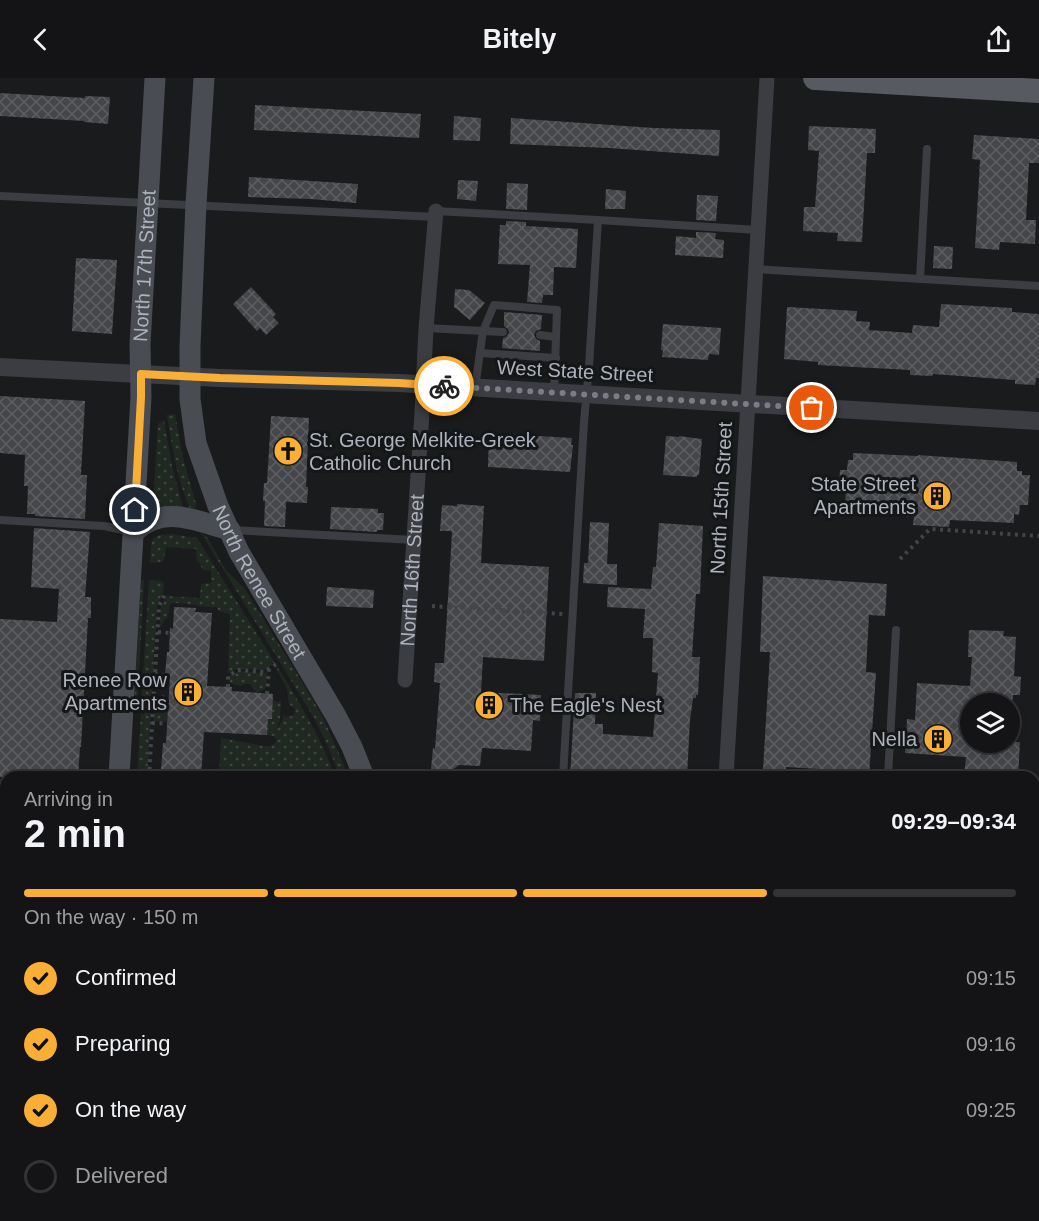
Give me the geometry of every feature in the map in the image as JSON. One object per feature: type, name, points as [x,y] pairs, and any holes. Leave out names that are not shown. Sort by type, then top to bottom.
[{"type":"main road","name":"North 17th Street","points":[[119,771],[141,397],[140,344],[155,78]]},
{"type":"main road","points":[[190,376],[196,204],[204,78]]},
{"type":"main road","points":[[815,78],[930,81],[1039,91]]},
{"type":"main road","name":"North Renee Street","points":[[190,376],[191,413],[196,443],[218,506],[246,566],[336,716],[362,771]]},
{"type":"main road","points":[[134,532],[142,524],[151,520],[171,517],[186,518],[230,530]]},
{"type":"street","name":"North 15th Street","points":[[726,771],[767,78]]},
{"type":"street","name":"North 16th Street","points":[[405,680],[426,328],[436,214]]},
{"type":"street","name":"West State Street","points":[[0,367],[399,383],[1039,422]]},
{"type":"lane","points":[[920,279],[927,149]]},
{"type":"lane","points":[[0,196],[598,220],[758,230]]},
{"type":"lane","points":[[563,771],[598,220]]},
{"type":"lane","points":[[755,269],[1039,286]]},
{"type":"lane","points":[[475,388],[483,331],[494,305],[557,310],[554,392]]},
{"type":"lane","points":[[426,328],[503,332]]},
{"type":"lane","points":[[540,335],[556,337]]},
{"type":"lane","points":[[480,353],[555,358]]},
{"type":"lane","points":[[0,520],[104,526],[134,532]]},
{"type":"lane","points":[[230,530],[414,540]]},
{"type":"lane","points":[[888,771],[896,630]]},
{"type":"path","points":[[900,559],[930,527],[1039,536]]},
{"type":"path","points":[[149,771],[159,606],[165,594]]},
{"type":"path","points":[[432,606],[572,615]]},
{"type":"path","points":[[158,632],[170,633]]},
{"type":"path","points":[[228,687],[228,676],[238,669],[264,672],[278,663]]},
{"type":"path","points":[[267,693],[269,668]]},
{"type":"path","points":[[155,674],[165,675]]},
{"type":"path","points":[[154,697],[174,698]]},
{"type":"path","points":[[146,711],[153,711]]},
{"type":"path","points":[[153,723],[173,724]]},
{"type":"shaded area","points":[[175,414],[183,458],[196,504],[193,509],[190,509],[185,498],[173,451],[167,415]]},
{"type":"shaded area","points":[[164,420],[172,466],[183,508],[154,510],[158,424]]},
{"type":"shaded area","points":[[201,533],[208,538],[225,569],[245,589],[313,700],[346,771],[338,771],[314,718]]},
{"type":"shaded area","points":[[172,534],[197,538],[275,663],[271,662],[272,665],[263,670],[238,668],[229,673],[230,614],[219,611],[216,607],[172,603],[168,617],[160,628],[161,606],[167,596],[200,598],[201,584],[211,583],[211,571],[203,570],[197,561],[196,549],[166,547],[164,560],[150,563],[153,538]]},
{"type":"shaded area","points":[[144,580],[137,708],[134,708],[141,581]]},
{"type":"shaded area","points":[[149,580],[164,583],[163,593],[157,606],[151,709],[144,709],[143,706],[141,709]]},
{"type":"shaded area","points":[[277,666],[301,706],[333,771],[219,771],[221,738],[271,746],[276,742],[274,736],[267,735],[268,719],[272,718],[273,700],[281,701],[277,728],[283,719],[283,713],[285,717],[294,714],[295,709],[289,704],[287,688],[276,669]]},
{"type":"shaded area","points":[[239,671],[267,672],[265,689],[257,693],[250,684],[241,686],[230,683],[230,676]]},
{"type":"shaded area","points":[[155,699],[173,700],[171,722],[154,721]]},
{"type":"shaded area","points":[[141,712],[142,715],[144,712],[151,713],[147,771],[137,771]]},
{"type":"building","points":[[0,93],[85,98],[85,96],[110,97],[108,124],[0,116]]},
{"type":"building","points":[[255,105],[421,114],[419,138],[254,130]]},
{"type":"building","points":[[454,116],[481,118],[480,141],[453,140]]},
{"type":"building","points":[[511,118],[720,130],[719,156],[510,144]]},
{"type":"building","points":[[809,126],[876,129],[875,153],[867,153],[862,242],[837,241],[838,233],[803,231],[804,207],[815,207],[819,151],[808,150]]},
{"type":"building","points":[[974,135],[1039,139],[1039,163],[1029,163],[1026,220],[1036,220],[1035,244],[1000,242],[999,250],[975,248],[980,160],[972,159]]},
{"type":"building","points":[[249,177],[358,184],[356,203],[248,197]]},
{"type":"building","points":[[458,180],[478,181],[476,201],[457,199]]},
{"type":"building","points":[[507,183],[528,184],[527,210],[506,209]]},
{"type":"building","points":[[606,189],[626,191],[625,209],[605,209]]},
{"type":"building","points":[[697,195],[718,196],[716,221],[696,220]]},
{"type":"building","points":[[506,221],[526,222],[526,226],[578,229],[576,268],[554,267],[553,295],[543,295],[542,303],[527,302],[530,265],[498,264],[500,225],[506,225]]},
{"type":"building","points":[[696,232],[716,233],[715,239],[724,240],[723,258],[675,255],[676,236],[696,238]]},
{"type":"building","points":[[934,246],[953,247],[952,269],[933,268]]},
{"type":"building","points":[[76,258],[117,260],[112,334],[72,331]]},
{"type":"building","points":[[251,287],[276,314],[273,317],[279,323],[266,335],[260,328],[257,331],[233,304]]},
{"type":"building","points":[[455,289],[469,290],[485,303],[470,320],[454,307]]},
{"type":"building","points":[[941,304],[1012,308],[1012,312],[1039,314],[1039,378],[1036,378],[1035,385],[1015,384],[1015,380],[933,374],[932,376],[910,375],[910,370],[818,365],[818,362],[784,359],[787,307],[857,311],[856,321],[870,322],[869,330],[912,333],[913,325],[939,327]]},
{"type":"building","points":[[504,312],[542,315],[541,329],[534,335],[540,341],[540,351],[502,348],[503,338],[509,333],[504,326]]},
{"type":"building","points":[[663,324],[721,328],[719,355],[709,354],[708,360],[662,357]]},
{"type":"building","points":[[0,396],[85,401],[81,475],[87,475],[85,519],[27,514],[28,486],[24,486],[25,455],[0,453]]},
{"type":"building","name":"St. George Melkite-Greek Catholic Church","points":[[271,416],[309,418],[307,503],[286,502],[285,527],[264,526],[264,483],[267,483]]},
{"type":"building","points":[[489,433],[572,438],[570,472],[488,467]]},
{"type":"building","points":[[666,436],[702,439],[697,477],[663,475]]},
{"type":"building","name":"State Street Apartments","points":[[853,453],[1017,462],[1017,471],[1022,471],[1022,475],[1030,475],[1028,505],[1020,505],[1019,515],[1014,514],[1014,523],[950,520],[949,527],[913,525],[914,517],[850,513],[850,505],[845,505],[846,487],[839,487],[840,470],[847,470],[848,460],[853,460]]},
{"type":"building","points":[[457,504],[484,506],[481,563],[549,567],[544,661],[483,657],[481,692],[541,695],[540,721],[533,720],[531,751],[482,748],[480,766],[459,765],[452,770],[431,769],[433,748],[435,749],[440,683],[434,682],[435,663],[444,663],[452,533],[451,531],[440,531],[442,505],[457,506]]},
{"type":"building","points":[[331,507],[378,509],[378,513],[384,513],[383,530],[377,530],[377,532],[330,529]]},
{"type":"building","points":[[590,522],[609,523],[607,564],[617,564],[617,585],[583,583],[584,563],[588,563]]},
{"type":"building","points":[[659,523],[703,526],[700,594],[696,594],[692,657],[700,657],[698,695],[693,698],[687,771],[570,771],[575,693],[596,693],[595,724],[603,724],[603,734],[653,737],[658,673],[652,672],[653,638],[643,638],[645,609],[607,607],[608,587],[651,589],[653,567],[656,567]]},
{"type":"building","points":[[34,528],[90,532],[85,597],[91,597],[91,618],[88,618],[78,771],[0,771],[0,619],[57,622],[59,589],[31,587]]},
{"type":"building","points":[[763,576],[887,584],[885,616],[869,615],[866,672],[876,673],[869,771],[786,767],[786,771],[763,770],[770,652],[760,652]]},
{"type":"building","points":[[327,587],[374,590],[373,608],[326,606]]},
{"type":"building","name":"Renee Row Apartments","points":[[174,607],[196,608],[195,612],[212,613],[207,686],[232,687],[232,691],[273,694],[272,719],[268,719],[267,735],[204,732],[201,771],[161,770],[163,743],[166,743],[170,676],[165,676],[167,652],[169,652],[170,628],[173,629]]},
{"type":"building","points":[[969,630],[1004,631],[1003,636],[1016,637],[1014,676],[1021,677],[1020,695],[1020,693],[960,693],[960,753],[1019,753],[1018,771],[965,771],[966,757],[905,753],[907,719],[915,720],[917,683],[970,686],[972,657],[968,657]]},
{"type":"way so far","points":[[444,386],[812,408]]},
{"type":"place","name":"St. George Melkite-Greek Catholic Church","points":[[288,451]]},
{"type":"place","name":"State Street Apartments","points":[[937,496]]},
{"type":"place","name":"Renee Row Apartments","points":[[188,692]]},
{"type":"place","name":"The Eagle's Nest","points":[[489,705]]},
{"type":"place","name":"Nella","points":[[938,739]]},
{"type":"route","points":[[135,510],[141,374],[444,386]]}]
